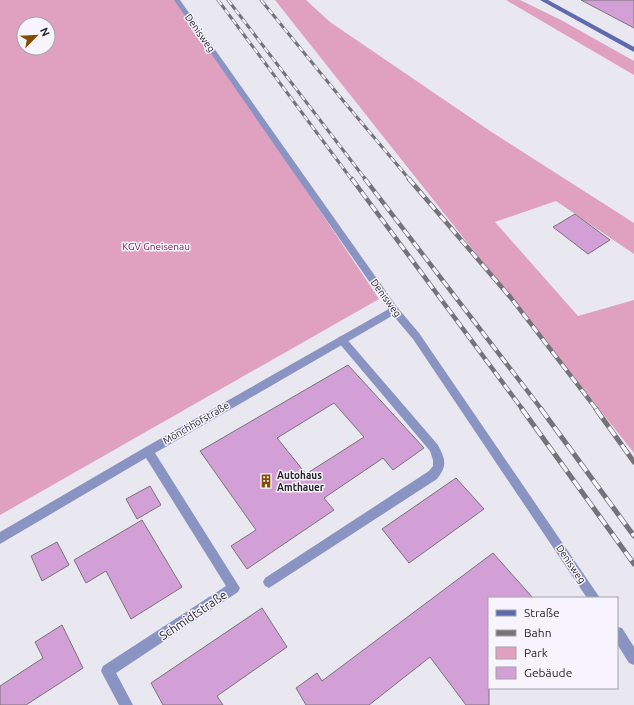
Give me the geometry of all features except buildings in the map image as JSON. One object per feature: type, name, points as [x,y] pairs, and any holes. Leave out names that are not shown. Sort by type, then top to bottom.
[{"type":"main road","points":[[543,0],[634,50]]},
{"type":"street","name":"Denisweg","points":[[177,0],[394,310],[416,336],[593,597]]},
{"type":"street","name":"Mönchhofstraße","points":[[0,538],[394,310]]},
{"type":"street","points":[[269,582],[433,475],[439,468],[439,460],[434,448],[342,340]]},
{"type":"street","name":"Schmidtstraße","points":[[126,705],[108,671],[234,588],[148,451]]},
{"type":"street","points":[[618,634],[634,658]]},
{"type":"green space","name":"KGV Gneisenau","points":[[0,0],[179,0],[379,299],[0,515]]},
{"type":"green space","points":[[275,0],[306,0],[330,22],[490,131],[634,223],[634,254],[556,201],[495,222],[578,316],[634,300],[634,453]]},
{"type":"green space","points":[[506,0],[520,0],[561,20],[634,61],[634,75]]},
{"type":"railway","points":[[218,0],[352,180]]},
{"type":"railway","points":[[228,0],[366,180]]},
{"type":"railway","points":[[261,0],[410,180]]},
{"type":"railway","points":[[352,179],[523,410]]},
{"type":"railway","points":[[365,179],[542,410]]},
{"type":"railway","points":[[409,179],[511,298],[597,410]]},
{"type":"railway","points":[[522,409],[634,564]]},
{"type":"railway","points":[[541,409],[634,536]]},
{"type":"railway","points":[[596,409],[634,462]]},
{"type":"place","name":"Autohaus Amthauer","points":[[266,481]]}]
